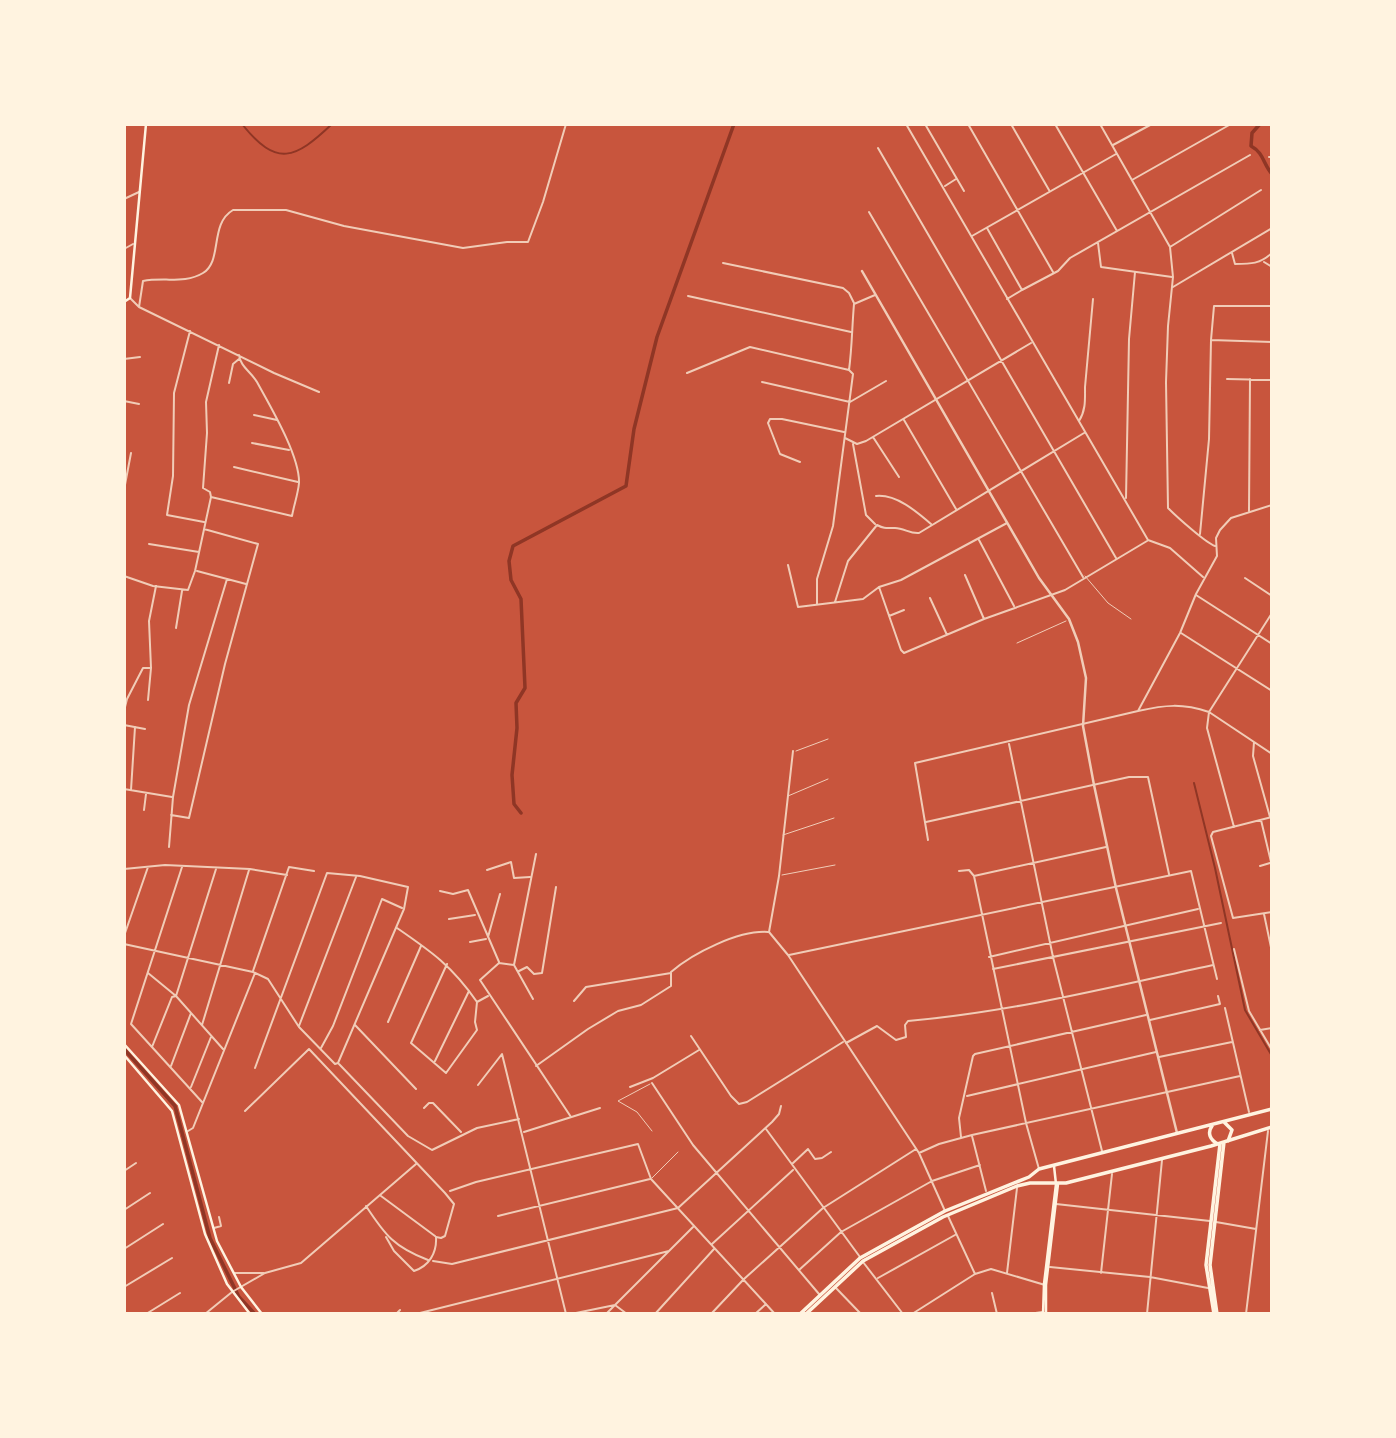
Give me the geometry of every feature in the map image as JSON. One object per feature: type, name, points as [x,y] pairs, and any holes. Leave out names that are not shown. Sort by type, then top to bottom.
[{"type":"main road","points":[[124,301],[129,298],[146,124]]},
{"type":"main road","points":[[124,1044],[179,1105],[213,1228],[240,1288],[262,1314]]},
{"type":"main road","points":[[124,1055],[172,1111],[205,1234],[232,1292],[250,1314]]},
{"type":"main road","points":[[800,1314],[809,1311],[820,1296],[862,1259],[946,1213],[1029,1177],[1039,1169],[1272,1109]]},
{"type":"main road","points":[[1213,1124],[1210,1138],[1222,1143],[1230,1139],[1232,1130],[1227,1123],[1222,1122]]},
{"type":"main road","points":[[988,1196],[1030,1183],[1057,1184],[1112,1172],[1270,1128]]},
{"type":"main road","points":[[1216,1314],[1206,1265],[1222,1143]]},
{"type":"main road","points":[[1045,1313],[1045,1285],[1057,1184],[1053,1170],[1055,1163]]},
{"type":"street","points":[[139,307],[143,281],[190,278],[211,267],[221,223],[233,210],[286,210],[344,226],[463,248],[528,242],[566,124]]},
{"type":"street","points":[[906,124],[1148,540],[1170,548],[1204,578]]},
{"type":"street","points":[[925,124],[964,191]]},
{"type":"street","points":[[968,124],[1054,273]]},
{"type":"street","points":[[1011,124],[1050,192]]},
{"type":"street","points":[[1055,124],[1118,232]]},
{"type":"street","points":[[1100,124],[1170,247],[1173,287],[1168,337],[1168,508],[1209,544],[1217,546]]},
{"type":"street","points":[[1112,145],[1152,124]]},
{"type":"street","points":[[1132,180],[1231,124]]},
{"type":"street","points":[[878,148],[1116,558]]},
{"type":"street","points":[[971,236],[1117,153]]},
{"type":"street","points":[[1007,299],[1054,273],[1070,258],[1250,155]]},
{"type":"street","points":[[944,187],[956,179]]},
{"type":"street","points":[[1170,247],[1261,190]]},
{"type":"street","points":[[124,199],[139,192]]},
{"type":"street","points":[[869,212],[1084,576]]},
{"type":"street","points":[[987,227],[1022,290]]},
{"type":"street","points":[[1173,287],[1272,228]]},
{"type":"street","points":[[1098,242],[1101,267],[1173,278]]},
{"type":"street","points":[[124,249],[134,244]]},
{"type":"street","points":[[1232,253],[1235,264],[1263,261],[1272,253]]},
{"type":"street","points":[[1263,261],[1272,267]]},
{"type":"street","points":[[723,263],[843,288],[849,293],[854,304],[849,370]]},
{"type":"street","points":[[862,271],[1039,578],[1069,619],[1078,642],[1086,678],[1083,726],[1094,785],[1116,888],[1177,1133]]},
{"type":"street","points":[[1126,501],[1129,339],[1135,272]]},
{"type":"street","points":[[854,304],[876,294]]},
{"type":"street","points":[[688,296],[851,332]]},
{"type":"street","points":[[129,298],[139,307],[239,357],[319,392]]},
{"type":"street","points":[[1078,421],[1084,412],[1093,299]]},
{"type":"street","points":[[1200,534],[1209,439],[1210,340],[1214,306],[1272,306]]},
{"type":"street","points":[[190,331],[174,393],[173,477],[167,516],[205,522]]},
{"type":"street","points":[[1210,340],[1272,342]]},
{"type":"street","points":[[844,437],[853,443],[860,443],[1032,342]]},
{"type":"street","points":[[124,576],[156,586],[188,590],[195,571],[211,497],[209,492],[202,488],[207,433],[206,401],[219,345]]},
{"type":"street","points":[[687,373],[750,347],[849,370],[853,374],[833,526],[817,579],[817,604]]},
{"type":"street","points":[[124,359],[141,357]]},
{"type":"street","points":[[229,383],[233,364],[239,357]]},
{"type":"street","points":[[211,497],[292,516],[299,482],[291,450],[278,420],[239,357]]},
{"type":"street","points":[[1227,379],[1272,380]]},
{"type":"street","points":[[1249,511],[1250,379]]},
{"type":"street","points":[[762,382],[850,402],[886,381]]},
{"type":"street","points":[[124,401],[139,404]]},
{"type":"street","points":[[254,415],[278,420]]},
{"type":"street","points":[[904,418],[957,510]]},
{"type":"street","points":[[800,462],[780,454],[768,423],[769,419],[782,419],[845,432]]},
{"type":"street","points":[[853,443],[866,515],[872,523],[888,530],[896,527],[914,534],[1085,433]]},
{"type":"street","points":[[872,436],[900,477]]},
{"type":"street","points":[[252,443],[291,450]]},
{"type":"street","points":[[124,490],[131,453]]},
{"type":"street","points":[[234,467],[299,482]]},
{"type":"street","points":[[876,496],[888,495],[932,524]]},
{"type":"street","points":[[1138,711],[1217,556],[1216,538],[1225,523],[1249,511],[1272,505]]},
{"type":"street","points":[[788,565],[798,607],[863,598],[879,587],[901,580],[1008,522]]},
{"type":"street","points":[[835,602],[848,561],[877,525]]},
{"type":"street","points":[[171,816],[189,818],[225,664],[258,544],[204,529]]},
{"type":"street","points":[[979,539],[1014,607]]},
{"type":"street","points":[[879,587],[904,653],[1014,607],[1065,590],[1084,576],[1148,540]]},
{"type":"street","points":[[149,544],[199,552]]},
{"type":"street","points":[[195,571],[247,584]]},
{"type":"street","points":[[964,575],[984,619]]},
{"type":"street","points":[[1245,578],[1272,596]]},
{"type":"street","points":[[169,848],[173,797],[189,705],[227,579]]},
{"type":"street","points":[[148,700],[151,668],[149,621],[156,586]]},
{"type":"street","points":[[176,628],[183,590]]},
{"type":"street","points":[[1196,594],[1272,644]]},
{"type":"street","points":[[930,598],[947,636]]},
{"type":"street","points":[[889,616],[904,610]]},
{"type":"street","points":[[1234,827],[1207,728],[1209,712],[1272,613]]},
{"type":"street","points":[[1180,633],[1272,691]]},
{"type":"street","points":[[124,711],[127,699],[143,668],[151,668]]},
{"type":"street","points":[[928,840],[915,764],[1167,704],[1209,712],[1272,754]]},
{"type":"street","points":[[124,725],[145,729]]},
{"type":"street","points":[[131,790],[135,727]]},
{"type":"street","points":[[1254,742],[1253,756],[1271,818],[1213,832],[1211,835],[1233,918],[1272,912]]},
{"type":"street","points":[[1009,743],[1032,863],[1102,1151]]},
{"type":"street","points":[[793,751],[779,876],[769,932],[788,955],[919,1153],[975,1274]]},
{"type":"street","points":[[925,823],[1129,777],[1149,778],[1169,875]]},
{"type":"street","points":[[124,789],[173,797]]},
{"type":"street","points":[[144,810],[146,793]]},
{"type":"street","points":[[1260,866],[1271,865],[1261,820]]},
{"type":"street","points":[[974,876],[1107,847]]},
{"type":"street","points":[[533,999],[514,965],[536,854]]},
{"type":"street","points":[[487,870],[511,862],[513,878],[531,877]]},
{"type":"street","points":[[124,869],[164,865],[250,869],[287,875]]},
{"type":"street","points":[[124,936],[148,866]]},
{"type":"street","points":[[181,867],[131,1024],[202,1102]]},
{"type":"street","points":[[187,1131],[192,1128],[254,973],[289,867],[314,871]]},
{"type":"street","points":[[152,1047],[172,997],[176,996],[216,869]]},
{"type":"street","points":[[202,1025],[250,869]]},
{"type":"street","points":[[959,872],[969,870],[974,876],[1000,1008],[1039,1169]]},
{"type":"street","points":[[788,955],[1191,871],[1217,979]]},
{"type":"street","points":[[255,1068],[327,873],[357,875],[408,887],[404,909],[337,1064]]},
{"type":"street","points":[[299,1027],[357,875]]},
{"type":"street","points":[[517,972],[527,967],[534,974],[542,974],[556,887]]},
{"type":"street","points":[[440,891],[453,894],[468,890],[499,963]]},
{"type":"street","points":[[488,939],[500,894]]},
{"type":"street","points":[[321,1049],[333,1026],[383,899],[404,909]]},
{"type":"street","points":[[989,957],[1199,909]]},
{"type":"street","points":[[1264,913],[1272,952]]},
{"type":"street","points":[[449,919],[477,915]]},
{"type":"street","points":[[992,969],[1222,923]]},
{"type":"street","points":[[396,927],[447,964],[477,1002],[477,1030],[446,1073],[411,1043],[447,964]]},
{"type":"street","points":[[574,1001],[586,987],[671,972],[720,943],[758,932],[769,932]]},
{"type":"street","points":[[470,942],[488,939]]},
{"type":"street","points":[[124,944],[187,956],[268,979],[299,1027],[408,1136],[429,1148],[436,1148],[462,1133],[488,1124],[519,1119]]},
{"type":"street","points":[[388,1022],[422,945]]},
{"type":"street","points":[[1234,949],[1249,1011],[1272,1050]]},
{"type":"street","points":[[514,965],[499,963],[480,980],[570,1117]]},
{"type":"street","points":[[691,1036],[736,1103],[742,1104],[845,1042],[877,1026],[900,1040],[906,1037],[905,1025],[908,1021],[952,1017],[1065,997],[1214,965]]},
{"type":"street","points":[[536,1066],[618,1011],[641,1005],[671,986],[671,972]]},
{"type":"street","points":[[148,974],[176,996],[223,1049]]},
{"type":"street","points":[[434,1062],[469,991]]},
{"type":"street","points":[[477,1002],[490,995]]},
{"type":"street","points":[[1149,1020],[1220,1004],[1218,996]]},
{"type":"street","points":[[1225,1008],[1250,1115]]},
{"type":"street","points":[[170,1067],[191,1013]]},
{"type":"street","points":[[961,1138],[959,1118],[973,1056],[1147,1015]]},
{"type":"street","points":[[355,1024],[416,1089]]},
{"type":"street","points":[[1260,1030],[1272,1028]]},
{"type":"street","points":[[190,1089],[211,1036]]},
{"type":"street","points":[[1158,1057],[1233,1042]]},
{"type":"street","points":[[245,1111],[309,1049],[454,1204],[445,1236],[436,1237],[380,1195]]},
{"type":"street","points":[[630,1087],[653,1078],[700,1049]]},
{"type":"street","points":[[964,1096],[1157,1052]]},
{"type":"street","points":[[478,1084],[502,1054],[566,1314]]},
{"type":"street","points":[[919,1153],[972,1135],[1240,1076]]},
{"type":"street","points":[[652,1083],[693,1145],[820,1296]]},
{"type":"street","points":[[424,1108],[433,1103],[462,1133]]},
{"type":"street","points":[[433,1261],[452,1264],[678,1208],[765,1128],[779,1114],[781,1106]]},
{"type":"street","points":[[523,1132],[600,1108]]},
{"type":"street","points":[[765,1128],[903,1314]]},
{"type":"street","points":[[1246,1314],[1270,1128]]},
{"type":"street","points":[[972,1135],[988,1196]]},
{"type":"street","points":[[450,1191],[531,1168],[638,1144],[650,1179],[775,1314]]},
{"type":"street","points":[[791,1164],[808,1149],[815,1159],[831,1152]]},
{"type":"street","points":[[711,1314],[744,1279],[822,1208],[916,1149]]},
{"type":"street","points":[[1147,1314],[1162,1159]]},
{"type":"street","points":[[124,1171],[136,1163]]},
{"type":"street","points":[[205,1314],[232,1292],[265,1273],[301,1263],[416,1164]]},
{"type":"street","points":[[798,1270],[841,1232],[932,1181],[980,1166]]},
{"type":"street","points":[[711,1244],[794,1169]]},
{"type":"street","points":[[1101,1274],[1112,1172]]},
{"type":"street","points":[[498,1216],[650,1179]]},
{"type":"street","points":[[1007,1274],[1017,1186]]},
{"type":"street","points":[[124,1210],[150,1193]]},
{"type":"street","points":[[1054,1204],[1256,1229]]},
{"type":"street","points":[[366,1206],[394,1251],[414,1271],[422,1268],[429,1260],[437,1247],[436,1237]]},
{"type":"street","points":[[213,1228],[221,1226],[219,1217]]},
{"type":"street","points":[[124,1249],[163,1224]]},
{"type":"street","points":[[607,1314],[694,1226]]},
{"type":"street","points":[[877,1279],[957,1234]]},
{"type":"street","points":[[386,1237],[429,1260]]},
{"type":"street","points":[[655,1314],[715,1248]]},
{"type":"street","points":[[416,1314],[668,1251]]},
{"type":"street","points":[[124,1287],[172,1258]]},
{"type":"street","points":[[1047,1267],[1150,1277],[1210,1288]]},
{"type":"street","points":[[912,1314],[975,1274],[991,1269],[1045,1285]]},
{"type":"street","points":[[232,1272],[240,1275],[265,1273]]},
{"type":"street","points":[[833,1285],[861,1314]]},
{"type":"street","points":[[146,1314],[180,1293]]},
{"type":"street","points":[[992,1293],[997,1314]]},
{"type":"street","points":[[755,1314],[766,1303]]},
{"type":"street","points":[[571,1314],[615,1305],[627,1314]]},
{"type":"street","points":[[396,1314],[400,1310]]},
{"type":"street","points":[[1029,1314],[1045,1313]]},
{"type":"lane","points":[[1084,576],[1108,603],[1131,619]]},
{"type":"lane","points":[[1017,643],[1069,619]]},
{"type":"lane","points":[[793,751],[828,739]]},
{"type":"lane","points":[[789,796],[828,779]]},
{"type":"lane","points":[[783,835],[834,818]]},
{"type":"lane","points":[[779,876],[835,865]]},
{"type":"lane","points":[[652,1083],[618,1101],[637,1112],[652,1130]]},
{"type":"lane","points":[[650,1179],[678,1153]]},
{"type":"waterway","points":[[242,124],[266,147],[276,153],[286,154],[307,145],[332,124]]},
{"type":"waterway","points":[[521,813],[514,804],[512,775],[517,728],[516,703],[525,688],[521,599],[511,580],[509,561],[513,546],[626,486],[634,429],[657,337],[734,124]]},
{"type":"waterway","points":[[1260,124],[1252,133],[1251,146],[1259,152],[1272,174]]},
{"type":"waterway","points":[[1194,783],[1245,1010],[1272,1056]]},
{"type":"waterway","points":[[124,1049],[175,1106],[210,1238],[239,1297],[255,1314]]}]
